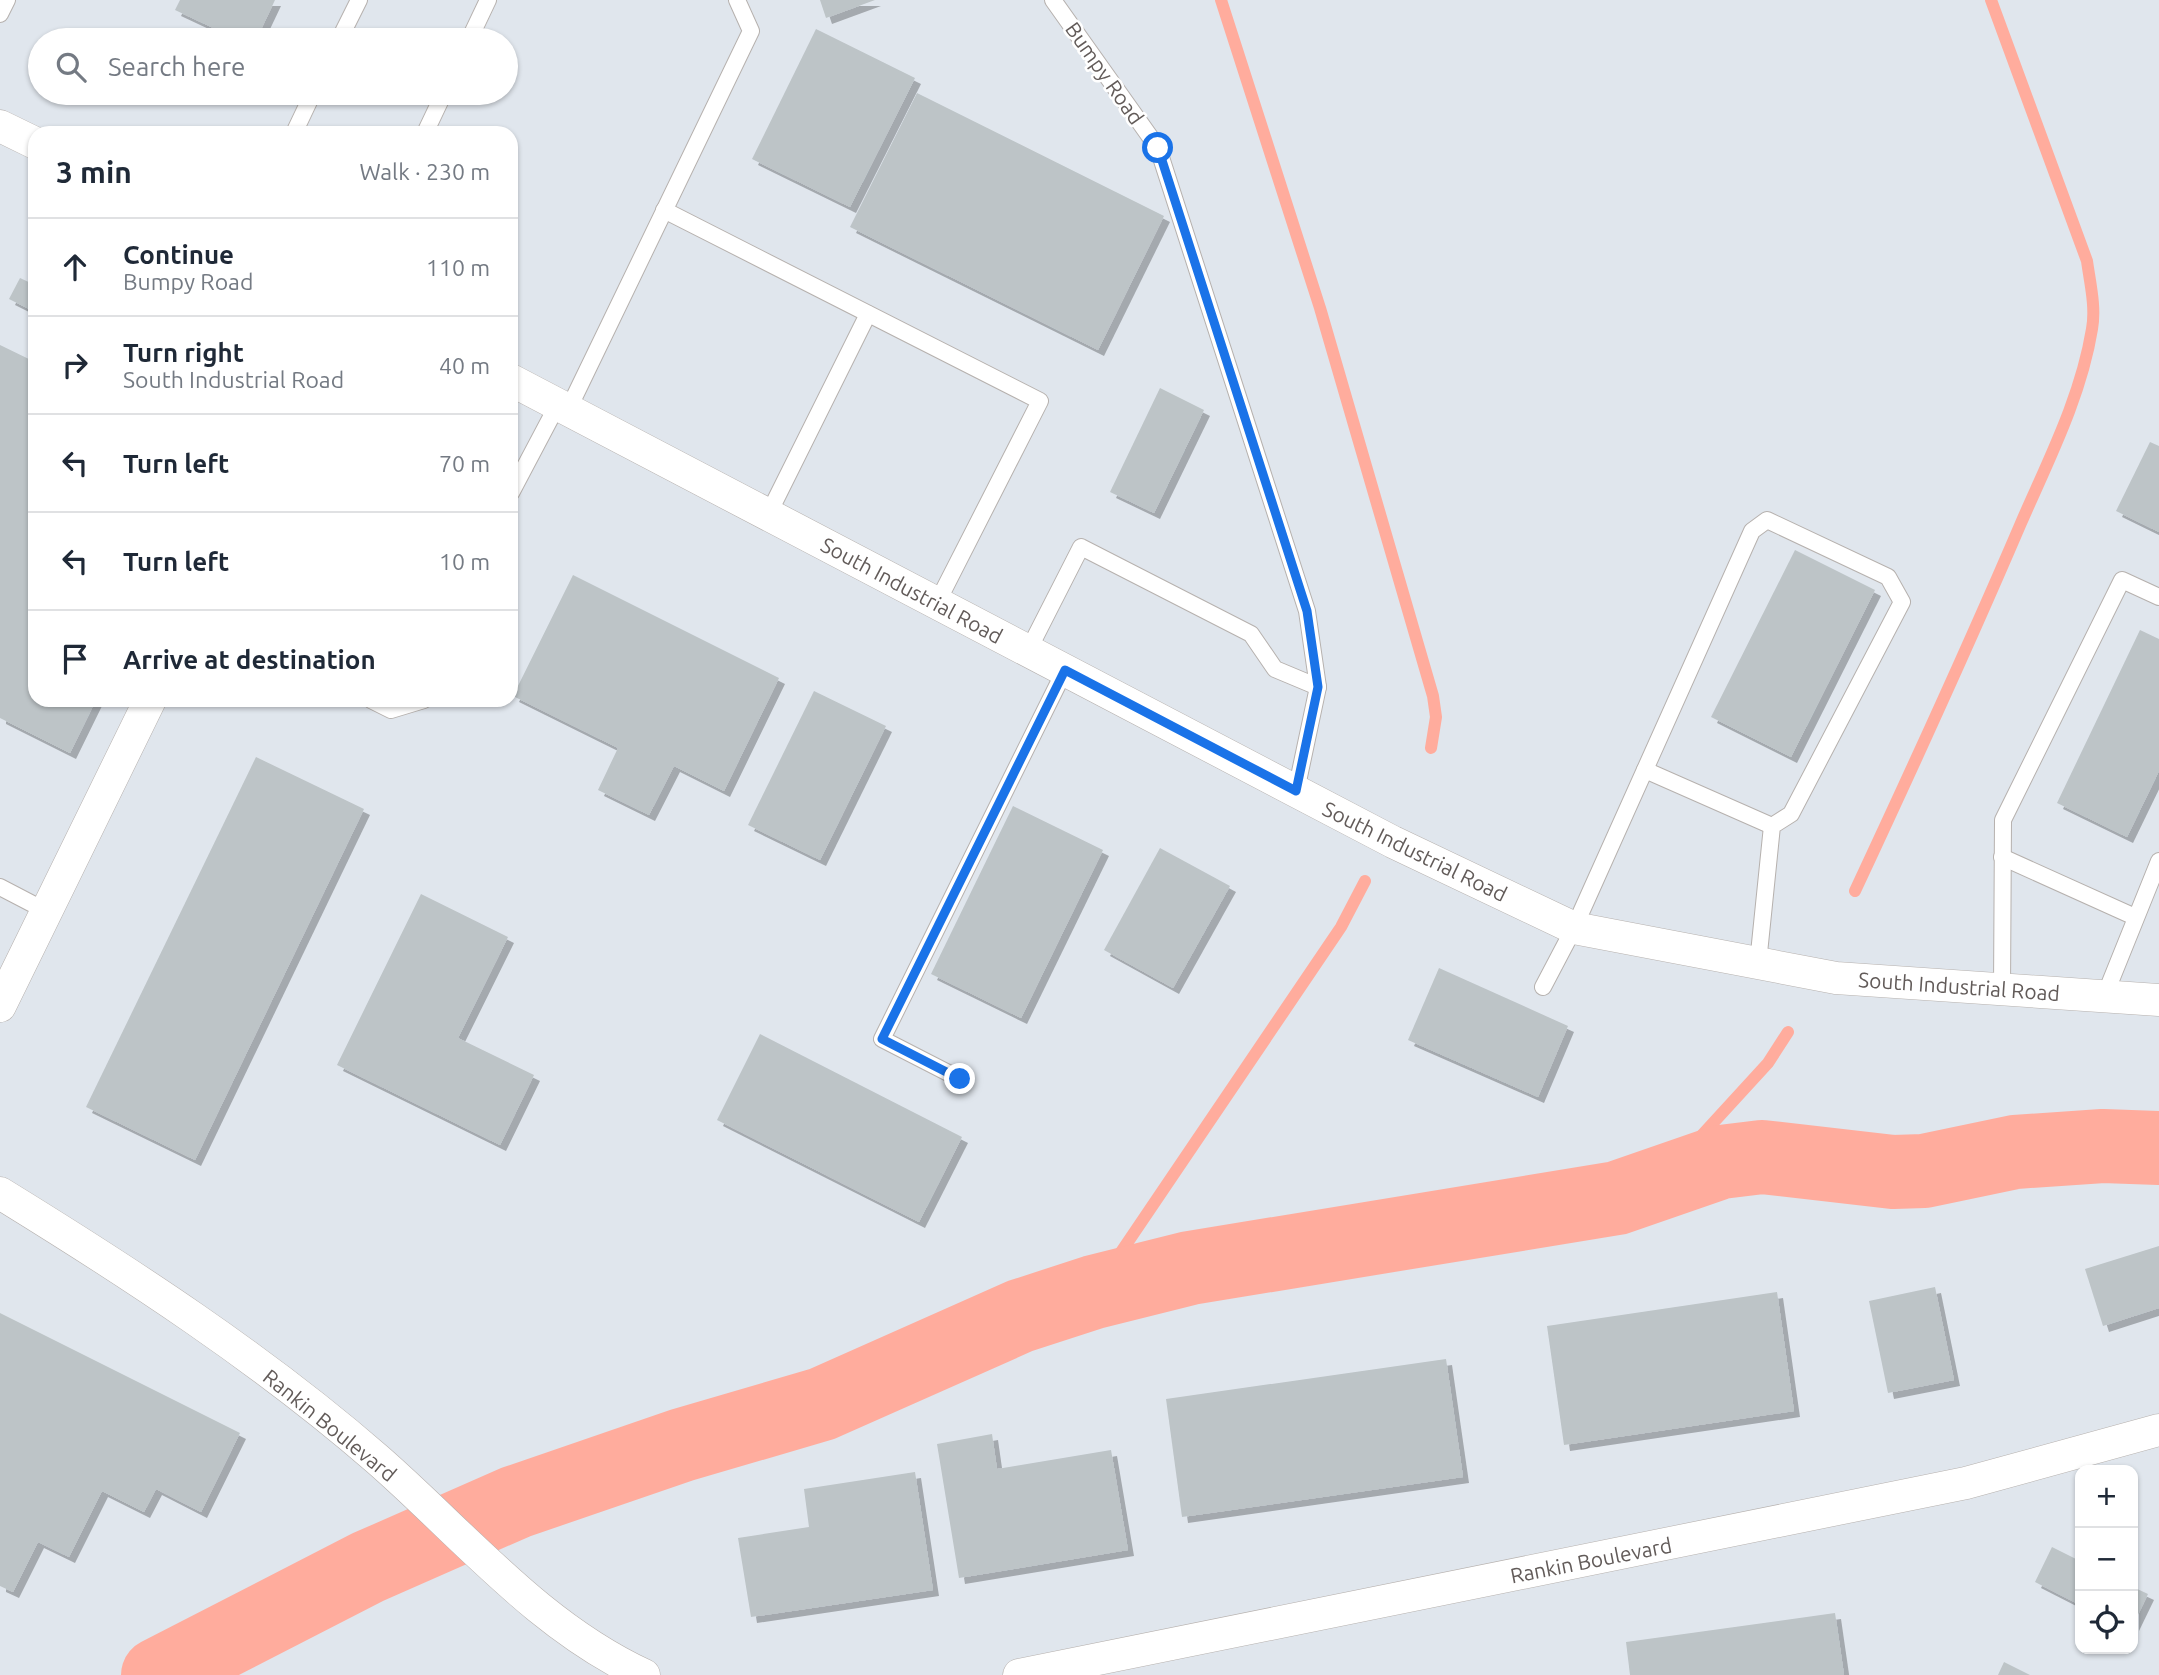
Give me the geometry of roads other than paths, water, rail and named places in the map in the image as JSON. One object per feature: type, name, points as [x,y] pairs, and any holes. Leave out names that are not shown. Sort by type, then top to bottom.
[{"type":"street","points":[[0,126],[28,140]]},
{"type":"street","name":"South Industrial Road","points":[[518,384],[1393,842],[1574,928],[1836,978],[2159,1000]]},
{"type":"street","points":[[0,1006],[147,707]]},
{"type":"street","name":"Rankin Boulevard","points":[[0,1194],[172,1305],[316,1410],[377,1459],[514,1588],[594,1648],[644,1675]]},
{"type":"street","name":"Rankin Boulevard","points":[[1019,1675],[1966,1483],[2159,1430]]},
{"type":"lane","points":[[0,14],[7,0]]},
{"type":"lane","points":[[345,28],[359,0]]},
{"type":"lane","points":[[475,28],[488,0]]},
{"type":"lane","points":[[518,481],[563,407],[664,210],[751,31],[737,0]]},
{"type":"lane","name":"Bumpy Road","points":[[1053,0],[1158,148],[1307,611],[1318,687],[1296,791]]},
{"type":"lane","points":[[296,126],[307,105]]},
{"type":"lane","points":[[428,126],[438,105]]},
{"type":"lane","points":[[664,210],[1040,401],[937,603]]},
{"type":"lane","points":[[768,515],[868,314]]},
{"type":"lane","points":[[1543,987],[1574,928],[1752,531],[1767,520],[1888,577],[1902,602],[1791,814],[1772,826]]},
{"type":"lane","points":[[1028,651],[1081,547],[1251,634],[1275,669],[1318,687]]},
{"type":"lane","points":[[2002,989],[2003,820],[2122,580],[2159,597]]},
{"type":"lane","points":[[960,1079],[882,1039],[1065,670]]},
{"type":"lane","points":[[1645,770],[1772,826]]},
{"type":"lane","points":[[1758,963],[1772,826]]},
{"type":"lane","points":[[2002,857],[2135,917]]},
{"type":"lane","points":[[2105,995],[2159,861]]},
{"type":"lane","points":[[0,887],[47,911]]},
{"type":"waterway","points":[[1221,0],[1320,308],[1433,696],[1436,717],[1431,748]]},
{"type":"waterway","points":[[1855,891],[2052,452],[2072,404],[2092,329],[2093,304],[2087,261],[1991,0]]},
{"type":"waterway","points":[[1094,1292],[1341,927],[1365,881]]},
{"type":"waterway","points":[[1659,1182],[1768,1063],[1788,1032]]},
{"type":"waterway","points":[[158,1675],[368,1567],[516,1502],[682,1445],[822,1404],[1020,1316],[1094,1292],[1190,1268],[1617,1198],[1721,1162],[1762,1157],[1893,1172],[1924,1171],[2015,1152],[2103,1146],[2159,1148]]}]
